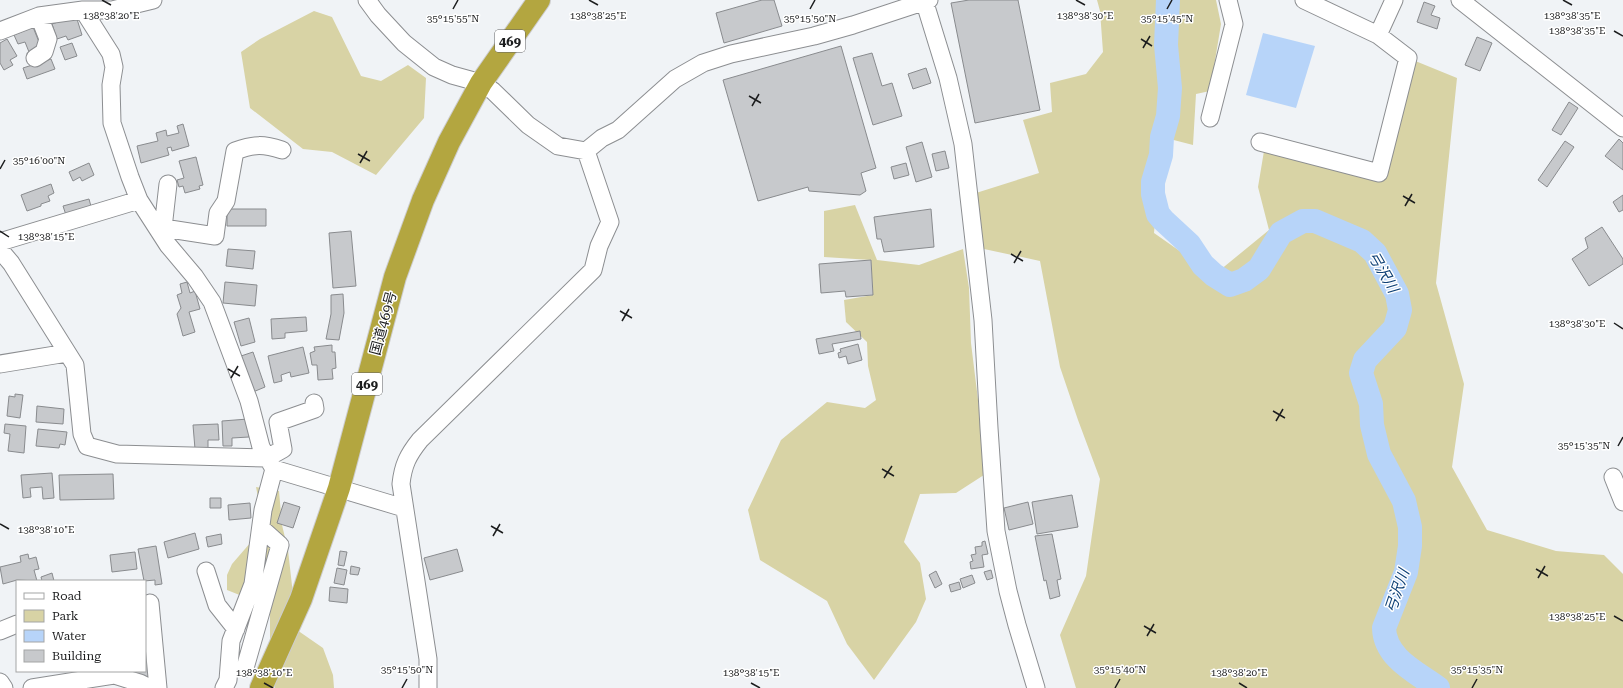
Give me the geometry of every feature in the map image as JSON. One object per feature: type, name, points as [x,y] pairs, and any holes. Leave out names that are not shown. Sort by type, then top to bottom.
[{"type":"highway","name":"国道469号","points":[[261,688],[301,599],[339,488],[395,277],[423,200],[449,142],[481,83],[538,0]]},
{"type":"street","points":[[0,31],[39,16],[83,10],[112,10],[153,0]]},
{"type":"street","points":[[367,0],[378,15],[404,43],[434,67],[452,75],[481,83],[493,91],[528,125],[558,146],[586,151],[602,138],[618,130],[675,79],[703,63],[731,54],[814,36],[853,25],[926,0],[948,78],[963,144],[984,320],[988,428],[996,531],[1015,618],[1036,688]]},
{"type":"street","points":[[1210,118],[1234,24],[1228,0]]},
{"type":"street","points":[[1260,142],[1379,173],[1408,58],[1378,35],[1304,0]]},
{"type":"street","points":[[1378,35],[1394,0]]},
{"type":"street","points":[[1460,0],[1623,128]]},
{"type":"street","points":[[83,10],[111,54],[114,67],[112,85],[112,123],[139,200],[160,228],[168,245],[195,277],[212,302],[249,401],[261,447],[270,463]]},
{"type":"street","points":[[35,58],[44,52],[48,39],[39,16]]},
{"type":"street","points":[[160,228],[215,236],[218,213],[226,201],[236,151],[247,147],[266,145],[282,150]]},
{"type":"street","points":[[428,688],[428,659],[404,508],[401,484],[402,468],[409,454],[420,440],[593,270],[599,246],[610,222],[586,151]]},
{"type":"street","points":[[160,228],[168,184]]},
{"type":"street","points":[[0,242],[139,200]]},
{"type":"street","points":[[0,250],[11,264],[75,365],[82,434],[87,446],[117,454],[270,463],[339,488],[404,508]]},
{"type":"street","points":[[0,364],[67,353]]},
{"type":"street","points":[[224,688],[228,680],[232,641],[253,584],[270,463],[283,449],[278,422],[315,409],[314,403]]},
{"type":"street","points":[[1612,478],[1623,502]]},
{"type":"street","points":[[245,668],[280,545],[261,528]]},
{"type":"street","points":[[206,571],[217,605],[236,629]]},
{"type":"street","points":[[150,603],[158,688]]},
{"type":"street","points":[[0,631],[16,624]]},
{"type":"street","points":[[32,688],[114,676],[150,688]]},
{"type":"street","points":[[0,682],[4,688]]},
{"type":"green space","points":[[1097,0],[1216,0],[1221,24],[1210,91],[1196,94],[1193,145],[1162,137],[1154,233],[1214,275],[1269,230],[1258,187],[1264,151],[1378,176],[1408,58],[1457,78],[1436,283],[1464,384],[1452,467],[1487,530],[1556,551],[1604,555],[1623,574],[1623,688],[1076,688],[1060,635],[1086,576],[1100,479],[1060,367],[1040,261],[984,249],[976,193],[1039,173],[1023,120],[1052,112],[1050,83],[1086,74],[1103,52],[1100,11]]},
{"type":"green space","points":[[314,11],[332,17],[361,76],[381,81],[408,65],[426,78],[424,118],[376,175],[332,152],[303,149],[250,108],[241,52],[260,39]]},
{"type":"green space","points":[[855,205],[877,260],[919,265],[963,249],[969,288],[971,343],[987,473],[956,493],[920,494],[904,542],[920,563],[926,599],[916,622],[874,680],[847,644],[827,601],[760,560],[748,510],[781,440],[827,402],[865,408],[876,400],[868,366],[867,342],[846,322],[844,300],[873,295],[871,260],[824,257],[824,211]]},
{"type":"green space","points":[[256,487],[279,491],[282,525],[288,550],[297,630],[323,648],[333,675],[334,688],[275,688],[270,644],[270,614],[260,603],[227,590],[227,575],[232,564],[251,542],[262,517]]},
{"type":"water","points":[[1263,33],[1315,46],[1296,108],[1246,95]]},
{"type":"building","points":[[762,0],[774,0],[782,26],[724,43],[716,13]]},
{"type":"building","points":[[969,0],[1018,0],[1040,110],[975,123],[951,3]]},
{"type":"building","points":[[1424,2],[1435,6],[1431,15],[1440,18],[1437,29],[1417,22]]},
{"type":"building","points":[[76,16],[82,35],[68,40],[66,36],[57,39],[52,24]]},
{"type":"building","points":[[33,27],[41,47],[29,52],[25,42],[18,44],[14,35]]},
{"type":"building","points":[[1477,37],[1492,43],[1480,71],[1465,65]]},
{"type":"building","points":[[7,39],[17,56],[10,60],[13,65],[4,70],[0,63],[0,43]]},
{"type":"building","points":[[72,43],[77,56],[65,60],[60,47]]},
{"type":"building","points":[[841,46],[876,168],[861,173],[866,191],[860,195],[809,191],[808,187],[758,201],[723,80]]},
{"type":"building","points":[[872,53],[882,86],[892,83],[902,116],[873,125],[853,58]]},
{"type":"building","points":[[51,59],[55,69],[27,79],[23,68]]},
{"type":"building","points":[[926,68],[931,83],[913,89],[908,74]]},
{"type":"building","points":[[1569,102],[1578,108],[1561,135],[1552,130]]},
{"type":"building","points":[[183,124],[189,146],[172,151],[171,147],[167,148],[169,155],[141,163],[137,146],[158,141],[156,133],[166,130],[167,136],[179,133],[177,126]]},
{"type":"building","points":[[1619,139],[1623,143],[1623,170],[1605,156]]},
{"type":"building","points":[[1565,141],[1574,147],[1547,187],[1538,180]]},
{"type":"building","points":[[922,142],[932,177],[916,182],[906,147]]},
{"type":"building","points":[[945,151],[949,168],[936,171],[932,154]]},
{"type":"building","points":[[196,157],[203,185],[199,186],[200,189],[185,193],[183,186],[179,187],[177,180],[184,178],[179,161]]},
{"type":"building","points":[[89,163],[94,175],[82,181],[80,177],[73,181],[69,172]]},
{"type":"building","points":[[906,163],[909,175],[894,179],[891,167]]},
{"type":"building","points":[[51,184],[54,193],[48,196],[50,201],[27,211],[21,195]]},
{"type":"building","points":[[1623,195],[1623,210],[1619,212],[1613,202]]},
{"type":"building","points":[[89,199],[92,210],[67,218],[63,206]]},
{"type":"building","points":[[227,209],[266,209],[266,226],[227,226]]},
{"type":"building","points":[[931,209],[934,247],[884,252],[881,239],[877,239],[874,217]]},
{"type":"building","points":[[1602,227],[1623,259],[1623,264],[1589,286],[1572,259],[1588,248],[1585,238]]},
{"type":"building","points":[[351,231],[356,286],[333,288],[329,233]]},
{"type":"building","points":[[228,249],[255,251],[253,269],[226,266]]},
{"type":"building","points":[[871,260],[873,295],[846,297],[845,291],[821,293],[819,264]]},
{"type":"building","points":[[187,282],[190,293],[195,291],[200,309],[189,312],[195,332],[183,336],[177,314],[181,308],[177,295],[182,293],[180,284]]},
{"type":"building","points":[[225,282],[257,285],[255,306],[223,303]]},
{"type":"building","points":[[343,294],[344,313],[339,340],[326,339],[331,314],[331,295]]},
{"type":"building","points":[[306,317],[307,331],[285,333],[285,338],[272,339],[271,319]]},
{"type":"building","points":[[249,318],[255,342],[241,346],[234,322]]},
{"type":"building","points":[[860,331],[861,339],[832,344],[834,351],[819,354],[816,339]]},
{"type":"building","points":[[858,344],[862,360],[848,364],[846,356],[839,358],[838,353],[841,352],[840,349]]},
{"type":"building","points":[[332,345],[332,352],[335,352],[336,368],[332,369],[333,379],[318,380],[317,365],[312,365],[310,353],[315,351],[314,347]]},
{"type":"building","points":[[303,347],[309,373],[291,377],[290,372],[281,375],[282,381],[274,383],[268,356]]},
{"type":"building","points":[[253,352],[265,387],[253,392],[241,356]]},
{"type":"building","points":[[15,394],[23,395],[20,418],[7,416],[9,396],[15,397]]},
{"type":"building","points":[[37,406],[64,409],[63,424],[36,422]]},
{"type":"building","points":[[248,419],[249,437],[232,438],[232,446],[223,446],[222,421]]},
{"type":"building","points":[[5,424],[26,426],[24,453],[8,451],[10,434],[4,433]]},
{"type":"building","points":[[218,424],[219,440],[208,440],[208,449],[195,449],[193,425]]},
{"type":"building","points":[[38,429],[67,432],[65,445],[60,444],[59,448],[36,446]]},
{"type":"building","points":[[52,473],[54,498],[43,499],[42,487],[30,488],[31,497],[23,498],[21,475]]},
{"type":"building","points":[[113,474],[114,499],[60,500],[59,475]]},
{"type":"building","points":[[1072,495],[1078,527],[1037,534],[1032,502]]},
{"type":"building","points":[[210,498],[221,498],[221,508],[210,508]]},
{"type":"building","points":[[284,502],[300,507],[293,528],[277,523]]},
{"type":"building","points":[[1028,502],[1033,524],[1009,530],[1004,508]]},
{"type":"building","points":[[250,503],[251,518],[229,520],[228,505]]},
{"type":"building","points":[[195,533],[199,549],[168,558],[164,542]]},
{"type":"building","points":[[221,534],[222,544],[208,547],[206,537]]},
{"type":"building","points":[[1052,534],[1061,579],[1057,580],[1060,596],[1050,599],[1046,580],[1044,581],[1035,536]]},
{"type":"building","points":[[985,541],[988,554],[982,555],[984,567],[971,569],[970,562],[973,561],[971,555],[976,554],[975,547],[982,546],[982,542]]},
{"type":"building","points":[[156,546],[162,584],[155,585],[155,580],[144,580],[138,549]]},
{"type":"building","points":[[457,549],[463,571],[430,580],[424,558]]},
{"type":"building","points":[[340,551],[347,552],[344,566],[338,565]]},
{"type":"building","points":[[135,552],[137,569],[112,572],[110,555]]},
{"type":"building","points":[[28,554],[29,559],[36,557],[39,569],[34,570],[37,580],[16,580],[3,584],[0,567],[21,562],[20,556]]},
{"type":"building","points":[[351,566],[360,568],[358,575],[350,574]]},
{"type":"building","points":[[337,568],[347,570],[344,585],[334,583]]},
{"type":"building","points":[[991,570],[993,578],[987,580],[984,572]]},
{"type":"building","points":[[936,571],[942,584],[935,588],[929,575]]},
{"type":"building","points":[[52,573],[54,580],[42,580],[41,577]]},
{"type":"building","points":[[972,575],[975,583],[963,588],[960,579]]},
{"type":"building","points":[[959,582],[961,589],[951,592],[949,585]]},
{"type":"building","points":[[330,587],[348,589],[347,603],[329,601]]},
{"type":"building","points":[[146,639],[151,677],[140,679],[130,672],[146,672]]},
{"type":"waterway","name":"弓沢川","points":[[1168,0],[1166,45],[1170,88],[1168,116],[1162,137],[1161,155],[1153,182],[1153,194],[1158,214],[1189,244],[1203,265],[1214,275],[1230,285],[1244,280],[1259,269],[1281,233],[1303,221],[1315,221],[1362,241],[1375,253],[1397,294],[1400,310],[1395,328],[1365,360],[1361,373],[1371,404],[1372,425],[1379,454],[1404,501],[1410,527],[1410,546],[1406,572],[1384,628],[1386,639],[1396,656],[1412,670],[1438,688]]}]
